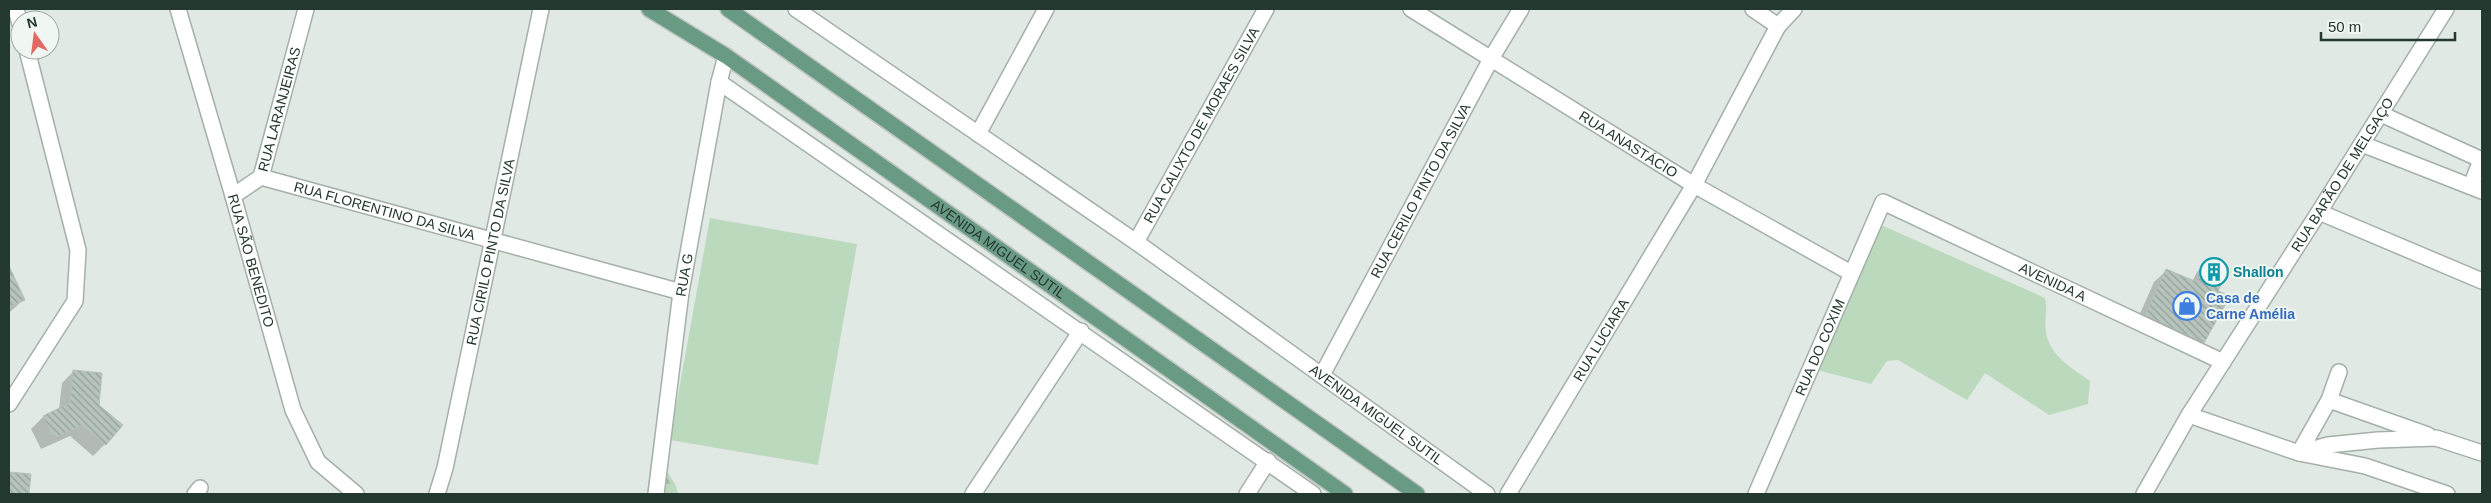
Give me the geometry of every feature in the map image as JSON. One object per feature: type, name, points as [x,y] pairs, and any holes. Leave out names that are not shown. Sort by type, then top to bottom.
[{"type":"main road","name":"AVENIDA MIGUEL SUTIL","points":[[649,9],[726,56],[1345,494]]},
{"type":"main road","points":[[728,9],[1418,494]]},
{"type":"street","name":"RUA SÃO BENEDITO","points":[[178,9],[293,410],[318,462],[356,494]]},
{"type":"street","name":"RUA LARANJEIRAS","points":[[233,196],[261,177],[306,9]]},
{"type":"street","name":"RUA CIRILO PINTO DA SILVA","points":[[437,494],[445,468],[541,9]]},
{"type":"street","name":"AVENIDA MIGUEL SUTIL","points":[[796,9],[810,14],[978,134],[1136,242],[1487,494]]},
{"type":"street","points":[[978,134],[1046,9]]},
{"type":"street","name":"RUA CALIXTO DE MORAES SILVA","points":[[1136,242],[1266,9]]},
{"type":"street","name":"RUA ANASTÁCIO","points":[[1411,9],[1492,57],[1694,185],[1851,273]]},
{"type":"street","name":"RUA CERILO PINTO DA SILVA","points":[[1322,375],[1492,57],[1521,9]]},
{"type":"street","points":[[1753,9],[1778,26]]},
{"type":"street","name":"RUA LUCIARA","points":[[1508,494],[1694,185],[1778,26],[1794,9]]},
{"type":"street","name":"RUA BARÃO DE MELGAÇO","points":[[2144,494],[2189,415],[2446,9]]},
{"type":"street","name":"RUA G","points":[[656,494],[681,292],[719,82],[726,56]]},
{"type":"street","points":[[9,404],[75,301],[78,250],[30,60]]},
{"type":"street","name":"AVENIDA MIGUEL SUTIL","points":[[719,82],[1313,494]]},
{"type":"street","points":[[2362,144],[2476,188],[2482,160],[2381,114]]},
{"type":"street","name":"RUA FLORENTINO DA SILVA","points":[[261,177],[491,242],[681,292]]},
{"type":"street","name":"RUA DO COXIM","points":[[1756,494],[1851,273],[1884,202]]},
{"type":"street","name":"AVENIDA A","points":[[1884,202],[2223,362]]},
{"type":"street","points":[[2319,212],[2482,281]]},
{"type":"street","points":[[973,494],[1081,332]]},
{"type":"street","points":[[2299,453],[2328,400],[2339,372]]},
{"type":"street","points":[[2328,400],[2482,453]]},
{"type":"street","points":[[2189,415],[2299,453],[2365,466],[2417,490],[2447,494]]},
{"type":"street","points":[[2299,453],[2328,445],[2378,440],[2436,438]]},
{"type":"street","points":[[1247,494],[1268,461]]},
{"type":"green space","points":[[710,218],[857,244],[818,465],[670,440]]},
{"type":"green space","points":[[1879,224],[2045,298],[2046,333],[2052,349],[2063,361],[2090,381],[2088,404],[2049,415],[1985,373],[1967,400],[1898,360],[1887,361],[1871,384],[1817,370]]},
{"type":"green space","points":[[654,438],[667,445],[663,465],[675,484],[678,494],[647,494]]},
{"type":"building","name":"Casa de Carne Amélia","points":[[2208,259],[2229,268],[2218,291],[2230,296],[2204,343],[2145,315],[2166,269],[2197,282]]},
{"type":"building","points":[[9,266],[25,300],[9,307]]},
{"type":"building","points":[[73,370],[102,373],[99,405],[123,425],[106,445],[82,425],[54,438],[43,416],[70,403]]},
{"type":"building","points":[[9,472],[31,474],[29,494],[9,494]]},
{"type":"place","name":"Shallon","points":[[2214,272]]},
{"type":"place","name":"Casa de Carne Amélia","points":[[2187,306]]}]
